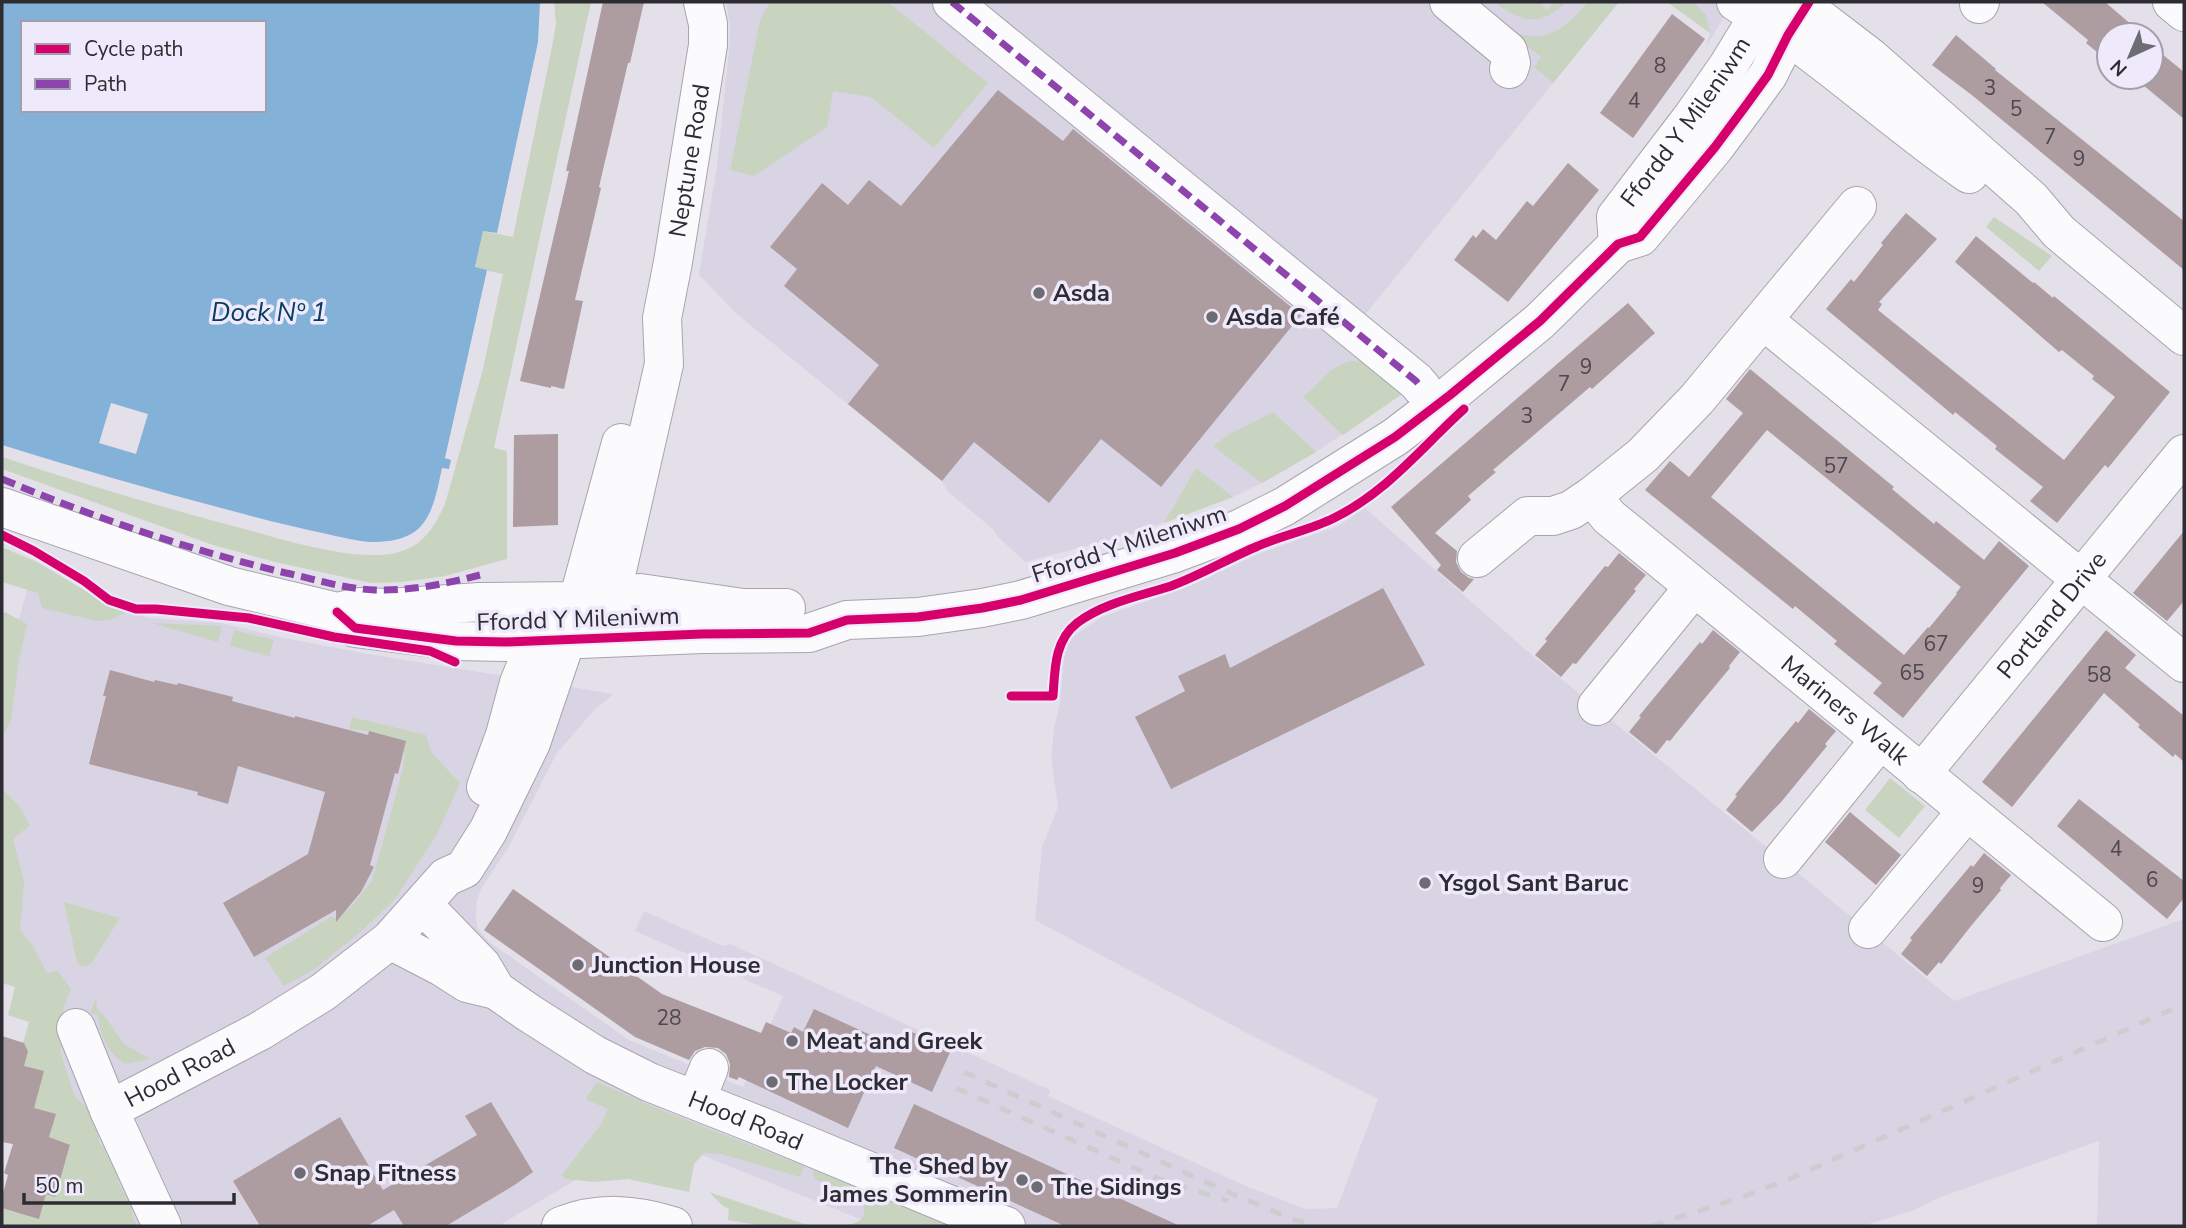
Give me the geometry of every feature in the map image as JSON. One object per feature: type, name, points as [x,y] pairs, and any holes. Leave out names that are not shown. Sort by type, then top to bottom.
[{"type":"street","name":"Neptune Road","points":[[595,599],[664,365],[662,318],[708,45],[708,24],[703,2]]},
{"type":"street","points":[[952,2],[1422,387]]},
{"type":"street","points":[[1449,2],[1508,51],[1511,63],[1509,69]]},
{"type":"street","points":[[2172,2],[2184,12]]},
{"type":"street","points":[[1780,9],[1870,57],[2031,199],[2059,232],[2184,337]]},
{"type":"street","name":"Ffordd Y Mileniwm","points":[[337,612],[355,628],[456,641],[809,633],[847,620],[918,617],[1021,600],[1175,553],[1239,529],[1285,506],[1354,464],[1436,406],[1540,321],[1618,244],[1616,217],[1728,66],[1780,9]]},
{"type":"street","points":[[1478,558],[1528,516],[1572,510],[1643,455],[1697,399],[1857,206]]},
{"type":"street","points":[[1763,320],[2184,663]]},
{"type":"street","name":"Portland Drive","points":[[1921,774],[2184,454]]},
{"type":"street","name":"Mariners Walk","points":[[1592,496],[1609,517],[2103,922]]},
{"type":"street","name":"Ffordd Y Mileniwm","points":[[2,508],[229,586],[337,612],[359,607],[595,599],[640,593],[743,608],[813,608],[847,620]]},
{"type":"street","points":[[1597,706],[1694,587]]},
{"type":"street","name":"Hood Road","points":[[109,1110],[219,1054],[295,1011],[390,940],[434,891],[447,859],[470,820],[491,776],[519,683],[551,640],[595,599]]},
{"type":"street","points":[[1783,859],[1880,740]]},
{"type":"street","points":[[1868,929],[1967,811]]},
{"type":"street","name":"Hood Road","points":[[434,891],[496,990]]},
{"type":"street","name":"Hood Road","points":[[390,940],[467,983],[496,990],[595,1055],[649,1082],[703,1084],[932,1198],[1006,1226]]},
{"type":"street","name":"Hood Road","points":[[76,1028],[109,1110],[162,1226]]},
{"type":"street","points":[[561,1226],[608,1214],[648,1218],[673,1226]]},
{"type":"shaded area","points":[[726,2],[1619,2],[1364,316],[1405,392],[1316,452],[1233,497],[1132,534],[1025,562],[994,530],[948,492],[942,481],[738,315],[699,275],[717,165],[729,51],[730,25]]},
{"type":"shaded area","points":[[1667,2],[1733,2],[1706,47],[1710,33]]},
{"type":"shaded area","points":[[1365,508],[1526,650],[1954,1001],[2184,919],[2184,1226],[2097,1226],[2099,1141],[1941,1197],[1912,1211],[1862,1226],[877,1226],[652,1135],[498,1226],[112,1226],[2,889],[2,681],[37,562],[107,604],[149,618],[221,623],[368,654],[614,694],[596,708],[557,753],[508,848],[481,889],[476,917],[478,929],[488,941],[629,1040],[743,1087],[783,996],[635,931],[644,911],[723,946],[730,944],[1050,1090],[1048,1096],[1248,1187],[1306,1209],[1337,1208],[1378,1099],[1245,1032],[1035,920],[1042,847],[1058,807],[1051,758],[1064,658],[1074,636],[1102,617],[1192,585],[1258,554],[1338,526]]},
{"type":"green space","points":[[554,2],[591,2],[494,448],[507,451],[507,559],[445,576],[371,583],[213,545],[2,469],[2,457],[178,511],[296,543],[341,552],[382,555],[407,549],[421,540],[437,520],[445,504],[483,369],[503,274],[475,268],[483,231],[513,237],[556,24]]},
{"type":"green space","points":[[770,2],[888,2],[988,83],[934,148],[871,97],[833,91],[827,127],[754,176],[730,170],[760,20]]},
{"type":"green space","points":[[1494,2],[1538,2],[1547,10],[1554,2],[1566,2],[1548,16],[1530,19],[1513,14]]},
{"type":"green space","points":[[1588,2],[1619,2],[1553,83],[1534,67],[1541,57],[1512,34],[1546,35],[1564,26]]},
{"type":"green space","points":[[1667,2],[1693,2],[1706,15],[1710,33]]},
{"type":"green space","points":[[1994,217],[2052,256],[2039,271],[1986,227]]},
{"type":"green space","points":[[1353,361],[1363,362],[1405,392],[1343,435],[1303,397],[1332,370]]},
{"type":"green space","points":[[1273,412],[1316,452],[1262,483],[1213,446],[1228,435]]},
{"type":"green space","points":[[1196,468],[1233,497],[1164,523]]},
{"type":"green space","points":[[2,547],[37,562],[107,604],[128,611],[110,620],[98,621],[42,608],[38,593],[2,582]]},
{"type":"green space","points":[[5,612],[27,624],[11,720],[2,738],[2,614]]},
{"type":"green space","points":[[152,623],[222,626],[218,642]]},
{"type":"green space","points":[[234,630],[274,640],[269,656],[230,646]]},
{"type":"green space","points":[[352,717],[426,735],[431,752],[460,783],[437,834],[395,899],[315,969],[284,986],[265,958],[332,916],[335,918],[350,908],[372,881],[403,769],[405,742],[369,731],[349,729]]},
{"type":"green space","points":[[2,752],[4,791],[20,807],[30,825],[13,839],[24,881],[20,930],[33,946],[47,973],[58,971],[71,989],[64,1006],[66,1035],[60,1051],[75,1097],[97,1116],[99,1143],[115,1157],[119,1185],[133,1207],[132,1214],[137,1226],[2,1226],[3,1208],[39,1218],[53,1160],[65,1163],[70,1146],[49,1137],[18,1081],[28,1051],[17,1041],[23,1043],[29,1022],[8,1015],[15,987],[2,983]]},
{"type":"green space","points":[[1890,778],[1925,806],[1899,838],[1865,810]]},
{"type":"green space","points":[[64,902],[120,918],[91,964],[82,967],[77,962]]},
{"type":"green space","points":[[96,998],[97,1009],[124,1044],[150,1059],[125,1064],[113,1054],[103,1036],[97,1014],[90,1013]]},
{"type":"green space","points":[[597,1082],[804,1166],[800,1177],[721,1154],[704,1153],[694,1164],[689,1192],[628,1179],[594,1182],[565,1179],[562,1175],[601,1124],[608,1109],[587,1100]]},
{"type":"green space","points":[[814,1170],[953,1226],[847,1226],[863,1217],[864,1207],[847,1191],[816,1180],[813,1176]]},
{"type":"green space","points":[[709,1192],[810,1226],[764,1226],[728,1220],[729,1209]]},
{"type":"water","name":"Dock Nº 1","points":[[2,2],[540,2],[538,42],[497,233],[483,231],[475,267],[487,270],[445,458],[451,460],[449,469],[442,468],[433,505],[418,529],[391,541],[348,539],[183,498],[2,445]]},
{"type":"pier","points":[[111,403],[148,414],[136,454],[99,443]]},
{"type":"building","points":[[603,2],[644,2],[599,187],[601,188],[575,300],[583,301],[564,389],[551,388],[520,381],[569,171],[566,171]]},
{"type":"building","points":[[2042,2],[2105,2],[2127,21],[2095,21],[2095,50],[2086,43],[2088,40]]},
{"type":"building","points":[[1672,14],[1705,39],[1633,138],[1600,113]]},
{"type":"building","points":[[1956,35],[1995,70],[2184,221],[2184,270],[1932,65]]},
{"type":"building","points":[[2165,56],[2184,72],[2184,119],[2150,91],[2165,91]]},
{"type":"building","name":"Asda","points":[[998,90],[1063,141],[1073,129],[1301,315],[1161,487],[1101,439],[1049,503],[974,442],[942,481],[848,404],[879,365],[784,286],[797,269],[770,247],[822,183],[848,205],[869,180],[901,206]]},
{"type":"building","points":[[1568,163],[1599,190],[1508,302],[1454,260],[1473,235],[1476,238],[1483,229],[1496,240],[1527,201],[1533,206]]},
{"type":"building","points":[[1906,213],[1937,239],[1879,302],[1882,304],[1878,310],[2064,460],[2115,397],[2092,379],[2094,376],[2062,350],[2059,352],[1955,262],[1976,236],[2033,283],[2053,298],[2054,296],[2170,392],[2108,468],[2105,465],[2057,523],[2030,501],[2043,487],[1995,449],[1997,446],[1955,412],[1953,415],[1826,309],[1851,279],[1854,282]]},
{"type":"building","points":[[1628,303],[1655,333],[1493,470],[1496,472],[1468,496],[1471,500],[1435,533],[1457,551],[1456,562],[1461,572],[1474,579],[1463,592],[1437,570],[1441,565],[1391,507]]},
{"type":"building","points":[[1750,369],[1894,487],[1892,489],[1934,524],[1936,521],[1984,560],[1999,541],[2029,566],[1903,718],[1873,693],[1882,683],[1834,644],[1837,641],[1645,490],[1670,461],[1689,477],[1743,413],[1726,399]],"holes":[[[1767,430],[1961,587],[1904,655],[1711,497]]]},
{"type":"building","points":[[558,434],[558,525],[513,527],[514,435]]},
{"type":"building","points":[[2184,531],[2184,601],[2167,621],[2133,593]]},
{"type":"building","points":[[1619,553],[1646,575],[1576,664],[1573,663],[1561,677],[1535,655],[1605,566],[1608,567]]},
{"type":"building","points":[[1383,588],[1425,665],[1171,789],[1135,717],[1185,691],[1178,676],[1225,654],[1230,668]]},
{"type":"building","points":[[1713,630],[1740,652],[1670,741],[1667,740],[1656,754],[1629,732],[1641,717],[1639,716]]},
{"type":"building","points":[[2106,630],[2136,655],[2125,668],[2184,716],[2184,762],[2175,754],[2173,757],[2138,727],[2140,725],[2104,693],[2012,807],[1982,782]]},
{"type":"building","points":[[110,670],[154,682],[178,683],[233,697],[232,701],[295,718],[368,735],[369,731],[406,741],[370,865],[374,867],[361,892],[336,922],[336,910],[254,957],[223,903],[308,854],[325,792],[238,766],[228,804],[197,795],[198,792],[89,764]]},
{"type":"building","points":[[1809,709],[1836,731],[1782,801],[1752,832],[1726,810],[1770,752]]},
{"type":"building","points":[[2079,799],[2184,881],[2184,898],[2167,919],[2057,826]]},
{"type":"building","points":[[1850,812],[1901,855],[1876,885],[1825,842]]},
{"type":"building","points":[[1984,853],[2011,875],[1941,964],[1939,962],[1927,976],[1901,954],[1912,940],[1910,938]]},
{"type":"building","points":[[513,889],[662,994],[761,1033],[766,1022],[791,1033],[794,1027],[803,1032],[814,1009],[903,1050],[912,1032],[951,1050],[932,1092],[876,1066],[848,1128],[739,1077],[737,1080],[729,1077],[730,1064],[726,1054],[718,1048],[705,1047],[695,1051],[689,1060],[635,1037],[484,930]]},
{"type":"building","points":[[2,1036],[24,1043],[28,1051],[24,1066],[44,1071],[34,1108],[56,1114],[49,1137],[70,1145],[55,1197],[46,1194],[39,1219],[2,1208],[8,1175],[4,1173],[13,1144],[2,1142]]},
{"type":"building","points":[[491,1102],[533,1172],[446,1226],[404,1226],[394,1210],[367,1226],[260,1226],[233,1181],[340,1117],[383,1190],[477,1135],[465,1116]]},
{"type":"building","name":"The Sidings","points":[[914,1104],[1180,1226],[1065,1226],[894,1148]]},
{"type":"railway","points":[[1652,1226],[1787,1180],[2184,1004]]},
{"type":"railway","points":[[964,1072],[1221,1189],[1292,1219],[1316,1226]]},
{"type":"railway","points":[[956,1088],[1159,1179],[1228,1201]]},
{"type":"marked path","points":[[952,2],[1422,388]]},
{"type":"marked path","points":[[2,479],[178,543],[341,586],[375,590],[402,589],[480,575]]},
{"type":"cycle path","points":[[337,612],[355,628],[456,641],[506,642],[702,634],[809,633],[847,620],[918,617],[1021,600],[1175,553],[1239,529],[1285,506],[1395,437],[1540,321],[1618,244],[1640,237],[1715,147],[1768,75],[1788,35],[1809,2]]},
{"type":"cycle path","points":[[1011,696],[1053,696],[1055,666],[1060,647],[1069,630],[1087,616],[1110,605],[1182,582],[1258,546],[1334,518],[1387,482],[1464,409]]},
{"type":"cycle path","points":[[2,535],[84,581],[109,600],[136,609],[249,618],[334,637],[430,651],[455,662]]},
{"type":"place","name":"Asda","points":[[1039,293]]},
{"type":"place","name":"Asda Café","points":[[1212,317]]},
{"type":"place","name":"Ysgol Sant Baruc","points":[[1425,883]]},
{"type":"place","name":"Junction House","points":[[578,965]]},
{"type":"place","name":"Meat and Greek","points":[[792,1041]]},
{"type":"place","name":"The Locker","points":[[772,1082]]},
{"type":"place","name":"Snap Fitness","points":[[300,1173]]},
{"type":"place","name":"The Shed by James Sommerin","points":[[1022,1180]]},
{"type":"place","name":"The Sidings","points":[[1037,1187]]}]
